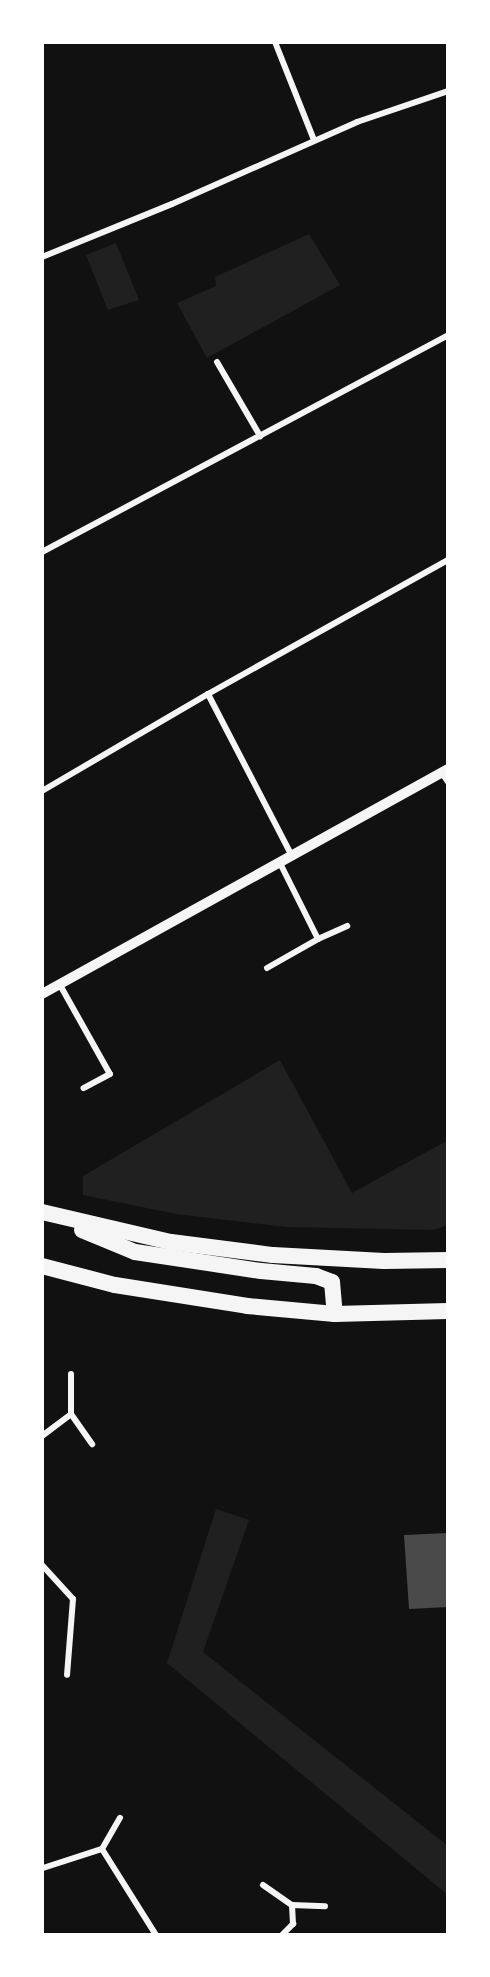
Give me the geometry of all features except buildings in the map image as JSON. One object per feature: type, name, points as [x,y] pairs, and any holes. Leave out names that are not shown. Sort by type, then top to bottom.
[{"type":"highway","points":[[42,1213],[171,1242],[273,1255],[384,1261],[448,1260]]},
{"type":"highway","points":[[42,1213],[135,1252],[239,1269],[316,1276],[332,1282],[335,1314]]},
{"type":"highway","points":[[42,1266],[126,1287],[247,1306],[335,1314],[448,1311]]},
{"type":"street","points":[[275,42],[314,140]]},
{"type":"street","points":[[42,257],[172,204],[314,140],[448,91]]},
{"type":"street","points":[[42,552],[448,335]]},
{"type":"street","points":[[217,362],[260,436]]},
{"type":"street","points":[[42,791],[208,694],[448,560]]},
{"type":"street","points":[[208,694],[292,856]]},
{"type":"street","points":[[42,994],[279,863],[446,775]]},
{"type":"street","points":[[279,863],[318,939]]},
{"type":"street","points":[[267,968],[318,939],[347,926]]},
{"type":"street","points":[[60,985],[110,1074],[84,1088]]},
{"type":"street","points":[[70,1374],[70,1414],[92,1444]]},
{"type":"street","points":[[42,1436],[70,1414]]},
{"type":"street","points":[[42,1565],[73,1599],[67,1675]]},
{"type":"street","points":[[43,1868],[102,1850],[120,1818]]},
{"type":"street","points":[[102,1850],[156,1935]]},
{"type":"street","points":[[263,1885],[292,1905],[325,1906]]},
{"type":"street","points":[[282,1935],[293,1924],[292,1905]]},
{"type":"shaded area","points":[[309,234],[340,285],[207,358],[177,303],[216,286],[215,277]]},
{"type":"shaded area","points":[[116,243],[139,300],[108,310],[86,255]]},
{"type":"shaded area","points":[[280,1060],[352,1193],[448,1140],[448,1225],[433,1230],[286,1227],[176,1214],[83,1195],[83,1176]]},
{"type":"shaded area","points":[[216,1509],[249,1520],[203,1652],[448,1846],[448,1895],[167,1663]]}]
